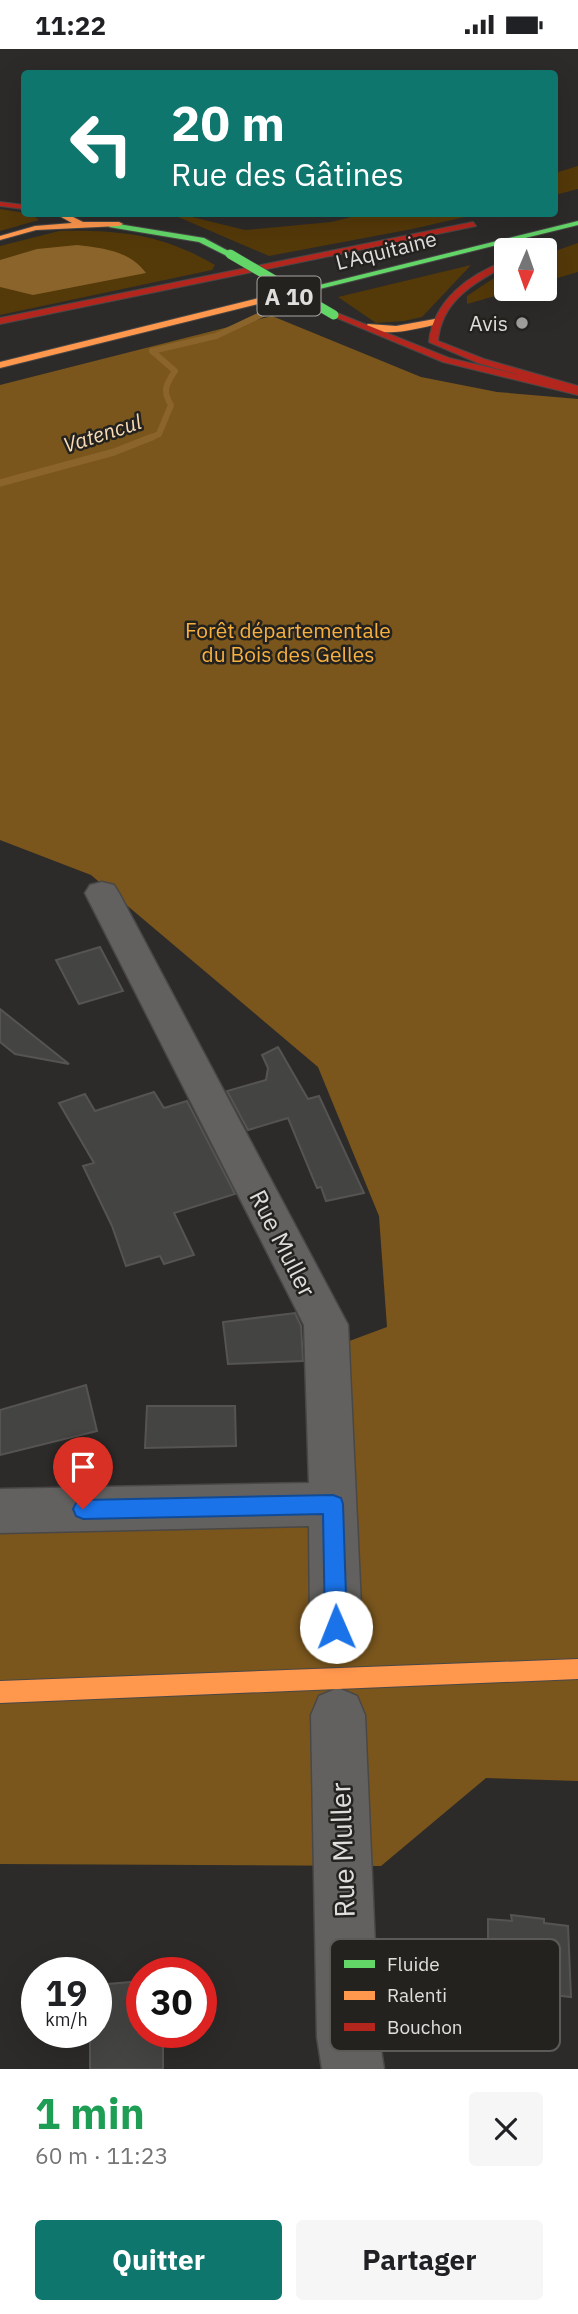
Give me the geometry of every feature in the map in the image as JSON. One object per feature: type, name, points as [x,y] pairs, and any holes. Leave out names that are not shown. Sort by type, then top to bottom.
[{"type":"main road","points":[[0,199],[21,199]]},
{"type":"main road","points":[[0,204],[21,207]]},
{"type":"main road","points":[[64,217],[82,224]]},
{"type":"main road","points":[[113,225],[153,217]]},
{"type":"main road","points":[[160,217],[342,319],[378,344],[418,359],[524,386],[576,391]]},
{"type":"main road","name":"L'Aquitaine","points":[[0,321],[500,221],[57,334]]},
{"type":"main road","name":"L'Aquitaine","points":[[0,365],[578,223]]},
{"type":"main road","points":[[0,238],[48,226],[82,224],[113,225],[201,240]]},
{"type":"main road","points":[[557,244],[578,237]]},
{"type":"main road","points":[[494,271],[456,295],[435,322],[432,330],[433,342],[481,361],[576,391]]},
{"type":"main road","points":[[342,319],[369,327],[426,353],[506,377],[576,391]]},
{"type":"main road","points":[[369,327],[396,328],[435,322]]},
{"type":"main road","points":[[0,1692],[578,1669]]},
{"type":"street","name":"Rue Muller","points":[[102,893],[326,1325],[336,1627]]},
{"type":"street","points":[[0,1511],[333,1504]]},
{"type":"street","name":"Rue Muller","points":[[338,1715],[345,1939]]},
{"type":"street","name":"Rue Muller","points":[[350,2051],[353,2069]]},
{"type":"shaded area","points":[[578,166],[578,189],[558,194],[558,172]]},
{"type":"shaded area","points":[[0,209],[21,212],[21,217],[35,217],[39,220],[0,231]]},
{"type":"shaded area","points":[[178,217],[192,217],[245,230],[331,222],[352,217],[465,217],[412,229],[269,256]]},
{"type":"shaded area","points":[[59,231],[140,236],[177,246],[215,265],[212,270],[0,315],[0,246]]},
{"type":"shaded area","points":[[578,243],[578,272],[557,278],[557,250]]},
{"type":"shaded area","points":[[77,245],[106,249],[124,255],[146,273],[33,295],[0,287],[0,260],[37,249]]},
{"type":"shaded area","points":[[471,265],[422,317],[376,323],[338,297]]},
{"type":"shaded area","points":[[494,278],[494,296],[467,304],[467,296]]},
{"type":"green space","name":"Forêt départementale du Bois des Gelles","points":[[272,316],[421,377],[497,392],[578,399],[578,1781],[486,1778],[381,1866],[0,1864],[0,1531],[343,1519],[344,1343],[387,1327],[379,1216],[318,1067],[91,875],[0,840],[0,385]]},
{"type":"building","points":[[100,947],[123,991],[79,1004],[56,960]]},
{"type":"building","points":[[0,1009],[69,1064],[15,1054],[0,1042]]},
{"type":"building","points":[[278,1047],[308,1099],[319,1096],[364,1193],[326,1201],[321,1187],[317,1188],[288,1118],[248,1130],[227,1091],[266,1080],[268,1068],[262,1055]]},
{"type":"building","points":[[154,1092],[164,1108],[187,1101],[235,1194],[174,1213],[194,1255],[164,1264],[160,1256],[126,1266],[112,1226],[83,1166],[94,1163],[59,1103],[85,1094],[95,1111]]},
{"type":"building","points":[[295,1313],[301,1326],[303,1361],[228,1364],[223,1322]]},
{"type":"building","points":[[86,1385],[97,1431],[0,1455],[0,1410]]},
{"type":"building","points":[[147,1406],[235,1406],[236,1446],[145,1448]]},
{"type":"building","points":[[511,1915],[544,1919],[544,1923],[568,1926],[571,1997],[560,1996],[560,1939],[488,1939],[488,1919],[512,1921]]},
{"type":"building","points":[[126,1982],[126,2048],[163,2048],[163,2069],[90,2069],[90,2048],[112,2048],[112,1984]]},
{"type":"waterway","points":[[148,439],[159,434],[171,405],[166,388],[175,371],[152,351],[216,336],[269,311]]},
{"type":"waterway","name":"Vatencul","points":[[0,483],[114,452],[152,437]]},
{"type":"traffic: fast","points":[[267,299],[578,223]]},
{"type":"traffic: fast","points":[[112,225],[201,240],[230,254]]},
{"type":"traffic: fast","points":[[230,254],[334,315]]},
{"type":"traffic: slow","points":[[66,217],[82,224],[119,224]]},
{"type":"traffic: slow","points":[[0,238],[35,228],[82,224]]},
{"type":"traffic: slow","points":[[0,365],[267,299]]},
{"type":"traffic: slow","points":[[368,327],[396,329],[435,322]]},
{"type":"traffic: slow","points":[[0,1692],[578,1669]]},
{"type":"traffic: jam","points":[[0,204],[21,207]]},
{"type":"traffic: jam","points":[[0,321],[473,224]]},
{"type":"traffic: jam","points":[[494,269],[469,284],[447,304],[434,328],[433,342],[481,361],[578,389]]},
{"type":"traffic: jam","points":[[334,315],[446,360],[578,392]]},
{"type":"place","name":"Avis","points":[[522,323]]},
{"type":"route","points":[[83,1509],[333,1504],[336,1627]]}]
